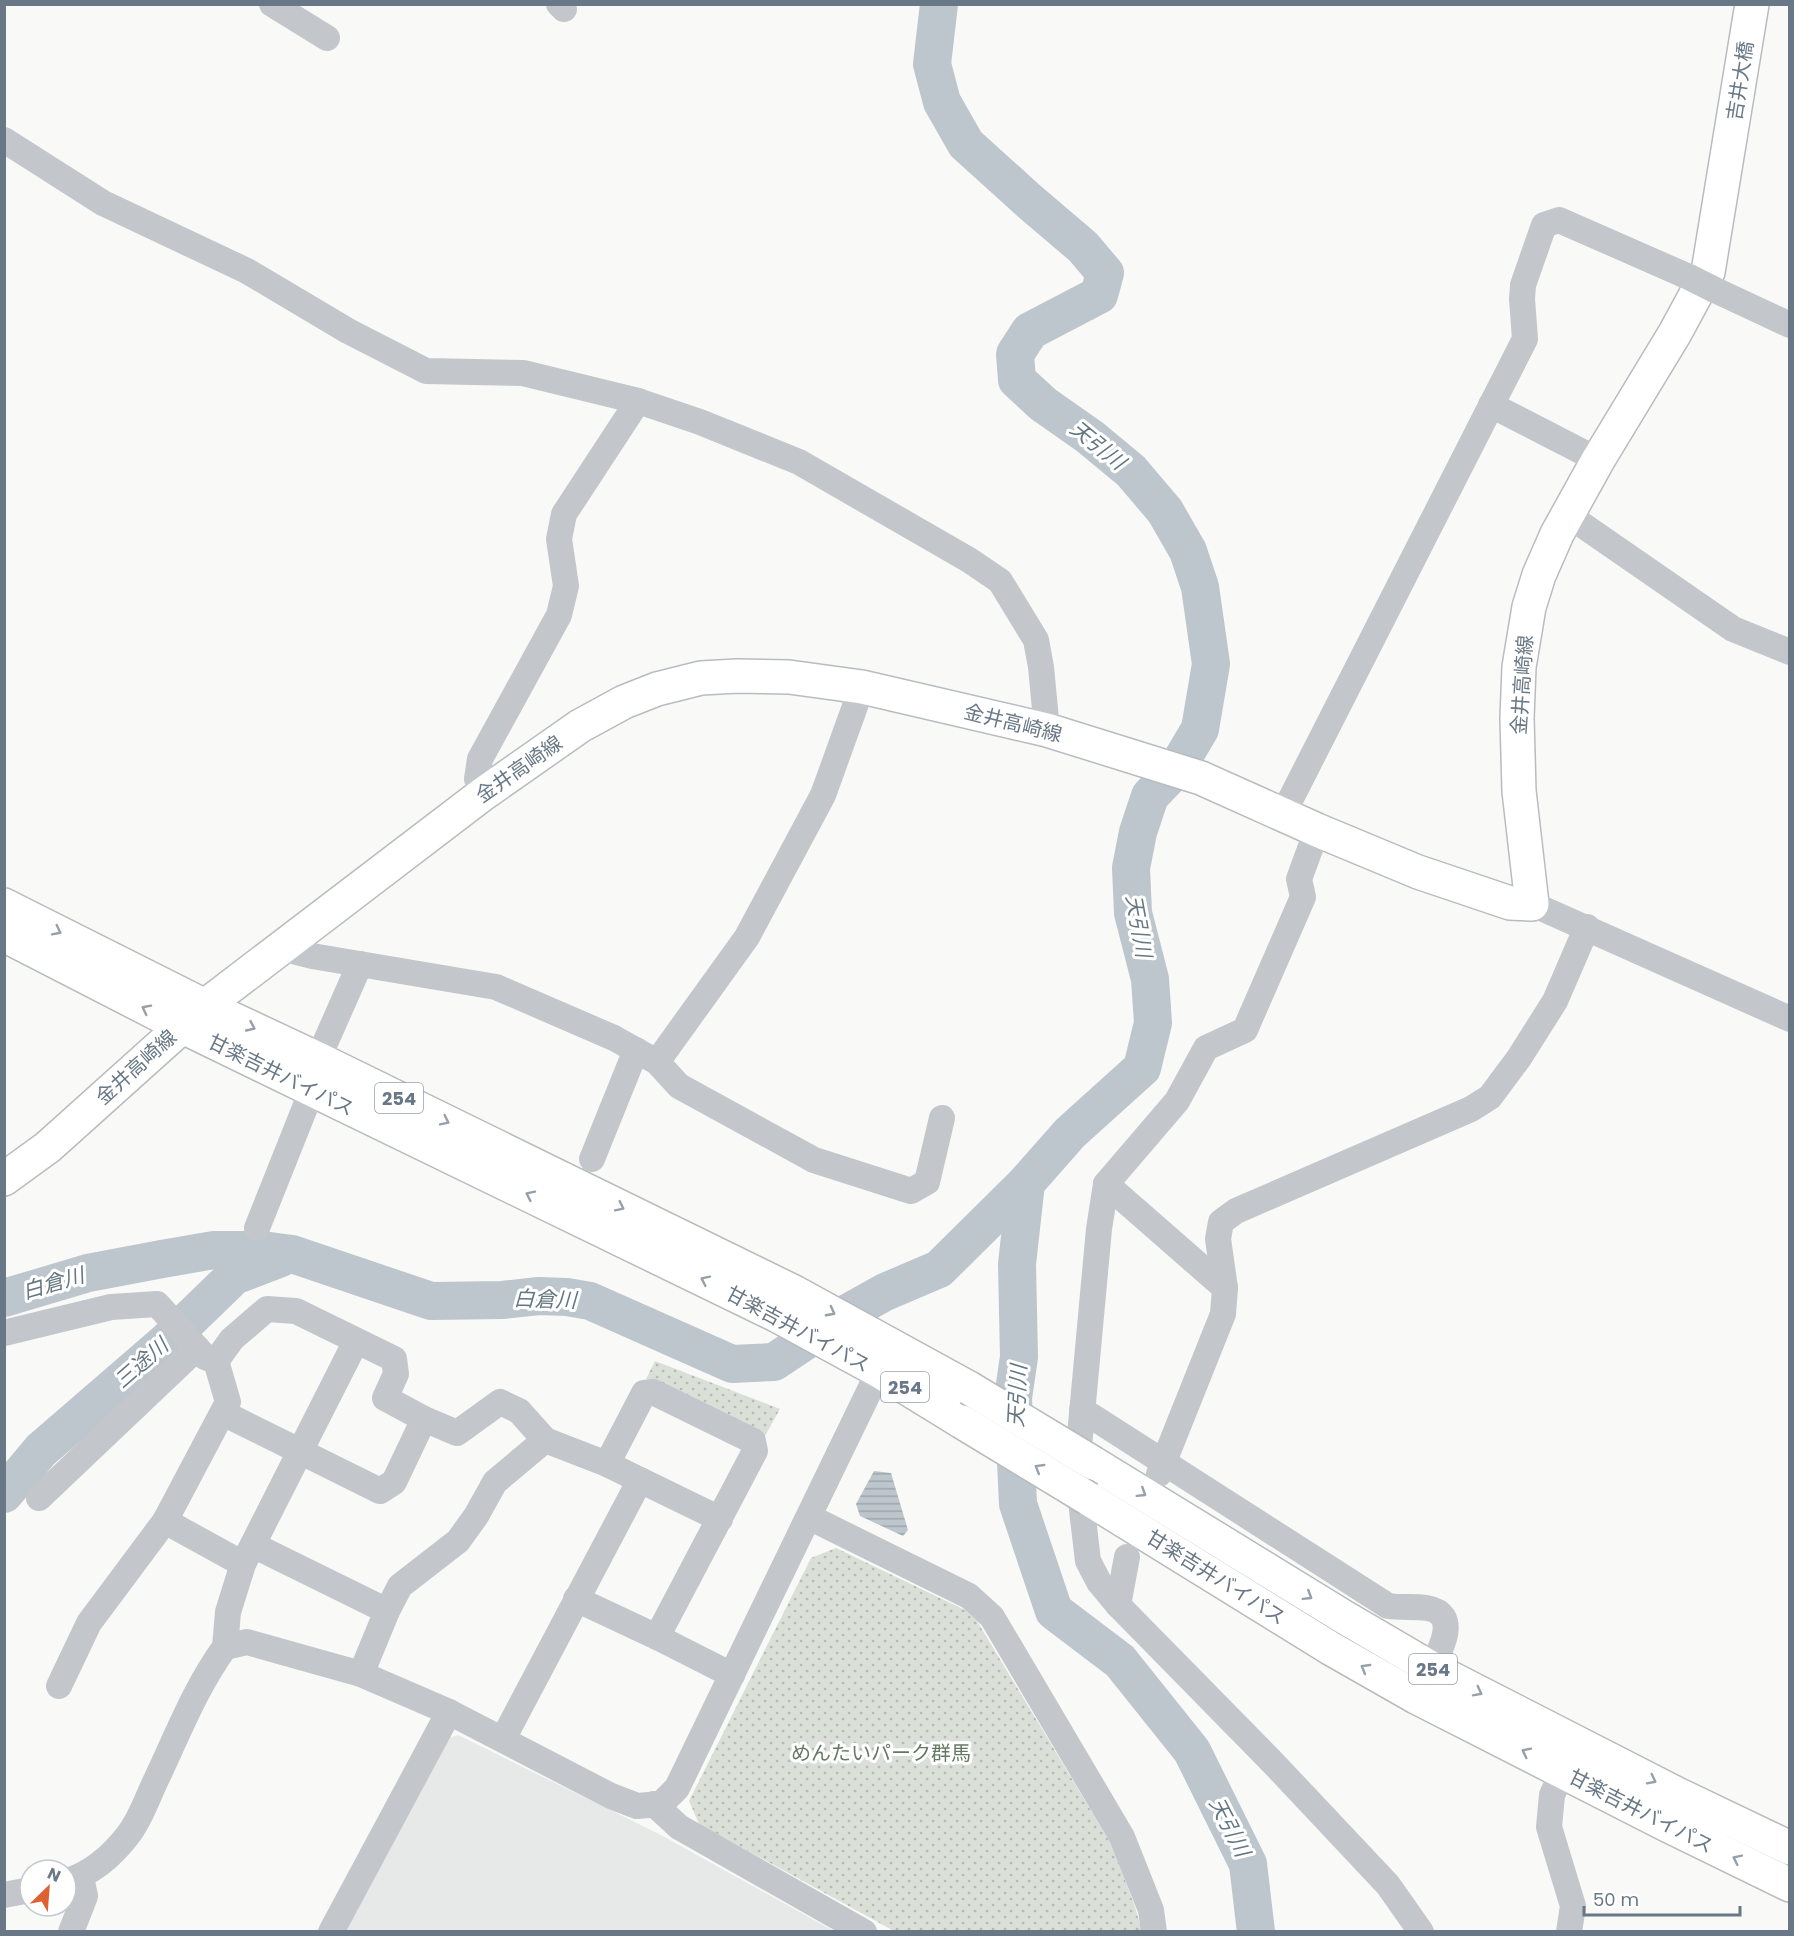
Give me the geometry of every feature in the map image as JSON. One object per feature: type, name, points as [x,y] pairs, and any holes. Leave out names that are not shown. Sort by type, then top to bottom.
[{"type":"main road","name":"吉井大橋","points":[[1727,158],[1752,4]]},
{"type":"main road","name":"金井高崎線","points":[[1532,904],[1519,791],[1517,718],[1519,667],[1529,607],[1539,575],[1568,516],[1598,460],[1676,333],[1708,272],[1727,158]]},
{"type":"main road","name":"金井高崎線","points":[[4,1179],[48,1147],[181,1026],[483,794],[580,726],[657,689],[701,678],[737,676],[789,677],[862,687],[1047,730],[1201,778],[1283,814]]},
{"type":"main road","points":[[1283,814],[1418,872],[1510,903],[1532,904]]},
{"type":"main road","name":"甘楽吉井バイパス","points":[[4,905],[318,1059],[858,1343],[969,1388],[1431,1668],[1679,1795],[1790,1848]]},
{"type":"main road","name":"甘楽吉井バイパス","points":[[4,935],[312,1090],[785,1304]]},
{"type":"main road","name":"甘楽吉井バイパス","points":[[858,1343],[879,1371],[1339,1653],[1416,1697],[1790,1885]]},
{"type":"street","points":[[272,4],[327,38]]},
{"type":"street","points":[[4,140],[103,203],[247,271],[348,331],[426,371],[523,373],[638,401],[700,422],[799,462],[969,560],[1000,581],[1036,640],[1047,730]]},
{"type":"street","points":[[1283,814],[1525,339],[1523,285],[1544,225],[1559,220],[1689,277],[1790,325]]},
{"type":"street","points":[[483,794],[477,779],[480,759],[559,615],[566,586],[559,538],[564,514],[638,401]]},
{"type":"street","points":[[1491,405],[1598,460]]},
{"type":"street","points":[[1568,516],[1733,629],[1790,652]]},
{"type":"street","points":[[592,1160],[647,1056],[747,937],[823,795],[862,687]]},
{"type":"street","points":[[1317,830],[1299,879],[1303,897],[1245,1030],[1206,1048],[1176,1101],[1106,1184],[1099,1229],[1077,1468],[1088,1561],[1099,1582],[1118,1605],[1389,1885],[1421,1932]]},
{"type":"street","points":[[1532,904],[1790,1019]]},
{"type":"street","points":[[1161,1468],[1223,1314],[1225,1288],[1218,1239],[1221,1222],[1236,1211],[1471,1109],[1490,1097],[1519,1058],[1555,1001],[1587,927]]},
{"type":"street","points":[[281,948],[312,956],[496,987],[614,1038],[647,1056],[679,1086],[814,1160],[911,1191],[927,1182],[942,1118]]},
{"type":"street","points":[[318,1059],[360,964]]},
{"type":"street","points":[[257,1228],[312,1090]]},
{"type":"street","points":[[1106,1184],[1225,1288]]},
{"type":"street","points":[[4,1333],[111,1307],[157,1304],[200,1348],[228,1402],[165,1521],[89,1623],[59,1686]]},
{"type":"street","points":[[39,1498],[200,1348],[232,1339],[267,1309],[296,1311],[394,1359],[396,1374],[385,1398],[424,1419],[457,1433],[500,1402],[519,1411],[545,1440],[607,1464],[720,1519]]},
{"type":"street","points":[[78,1876],[103,1860],[128,1835],[148,1798],[207,1671],[225,1647],[228,1612],[248,1555],[356,1341]]},
{"type":"street","points":[[225,1647],[247,1642],[361,1674],[449,1712],[611,1796],[637,1806],[661,1803],[677,1788],[879,1371]]},
{"type":"street","points":[[607,1464],[644,1393],[653,1392],[753,1441],[755,1451],[657,1637]]},
{"type":"street","points":[[1082,1410],[1161,1468],[1388,1606],[1431,1609],[1440,1614],[1445,1623],[1445,1641],[1431,1668]]},
{"type":"street","points":[[223,1413],[380,1491],[394,1482],[424,1419]]},
{"type":"street","points":[[361,1674],[400,1586],[458,1541],[477,1516],[495,1482],[545,1440]]},
{"type":"street","points":[[503,1739],[640,1480]]},
{"type":"street","points":[[808,1517],[969,1596],[992,1617],[1122,1837],[1151,1910],[1154,1932]]},
{"type":"street","points":[[165,1521],[387,1611]]},
{"type":"street","points":[[1118,1605],[1127,1557]]},
{"type":"street","points":[[576,1599],[732,1675]]},
{"type":"street","points":[[331,1932],[449,1712]]},
{"type":"street","points":[[1563,1771],[1552,1795],[1549,1827],[1573,1906],[1569,1932]]},
{"type":"street","points":[[654,1804],[679,1827],[864,1932]]},
{"type":"street","points":[[78,1886],[85,1896],[78,1914]]},
{"type":"street","points":[[71,1932],[76,1918]]},
{"type":"shaded area","points":[[874,1471],[891,1473],[908,1530],[903,1536],[860,1516],[856,1504]]},
{"type":"shaded area","points":[[458,1735],[661,1835],[834,1931],[341,1932],[443,1740]]},
{"type":"green space","points":[[655,1361],[780,1409],[765,1436],[646,1379]]},
{"type":"green space","name":"めんたいパーク群馬","points":[[836,1548],[965,1610],[977,1621],[1113,1847],[1142,1931],[894,1931],[699,1824],[689,1801],[811,1558]]},
{"type":"waterway","name":"天引川","points":[[4,1298],[88,1273],[162,1259],[214,1250],[262,1250],[292,1254],[431,1301],[502,1300],[539,1296],[590,1301],[732,1364],[774,1362],[849,1312],[885,1292],[939,1269],[1026,1183],[1070,1133],[1142,1068],[1153,1023],[1150,979],[1133,913],[1131,868],[1138,832],[1150,796],[1177,768],[1200,729],[1211,664],[1200,587],[1188,551],[1165,511],[1131,471],[1090,437],[1043,404],[1017,380],[1015,354],[1030,331],[1099,295],[1105,273],[1083,247],[966,144],[942,102],[932,64],[939,4]]},
{"type":"waterway","name":"天引川","points":[[1026,1183],[1017,1264],[1019,1357],[1013,1398],[1018,1504],[1054,1611],[1120,1661],[1192,1751],[1248,1864],[1256,1932]]},
{"type":"waterway","name":"三途川","points":[[4,1494],[41,1450],[166,1342],[234,1276],[281,1258]]},
{"type":"water label","name":"白倉川","points":[[53,1283]]},
{"type":"water label","name":"白倉川","points":[[545,1299]]}]
